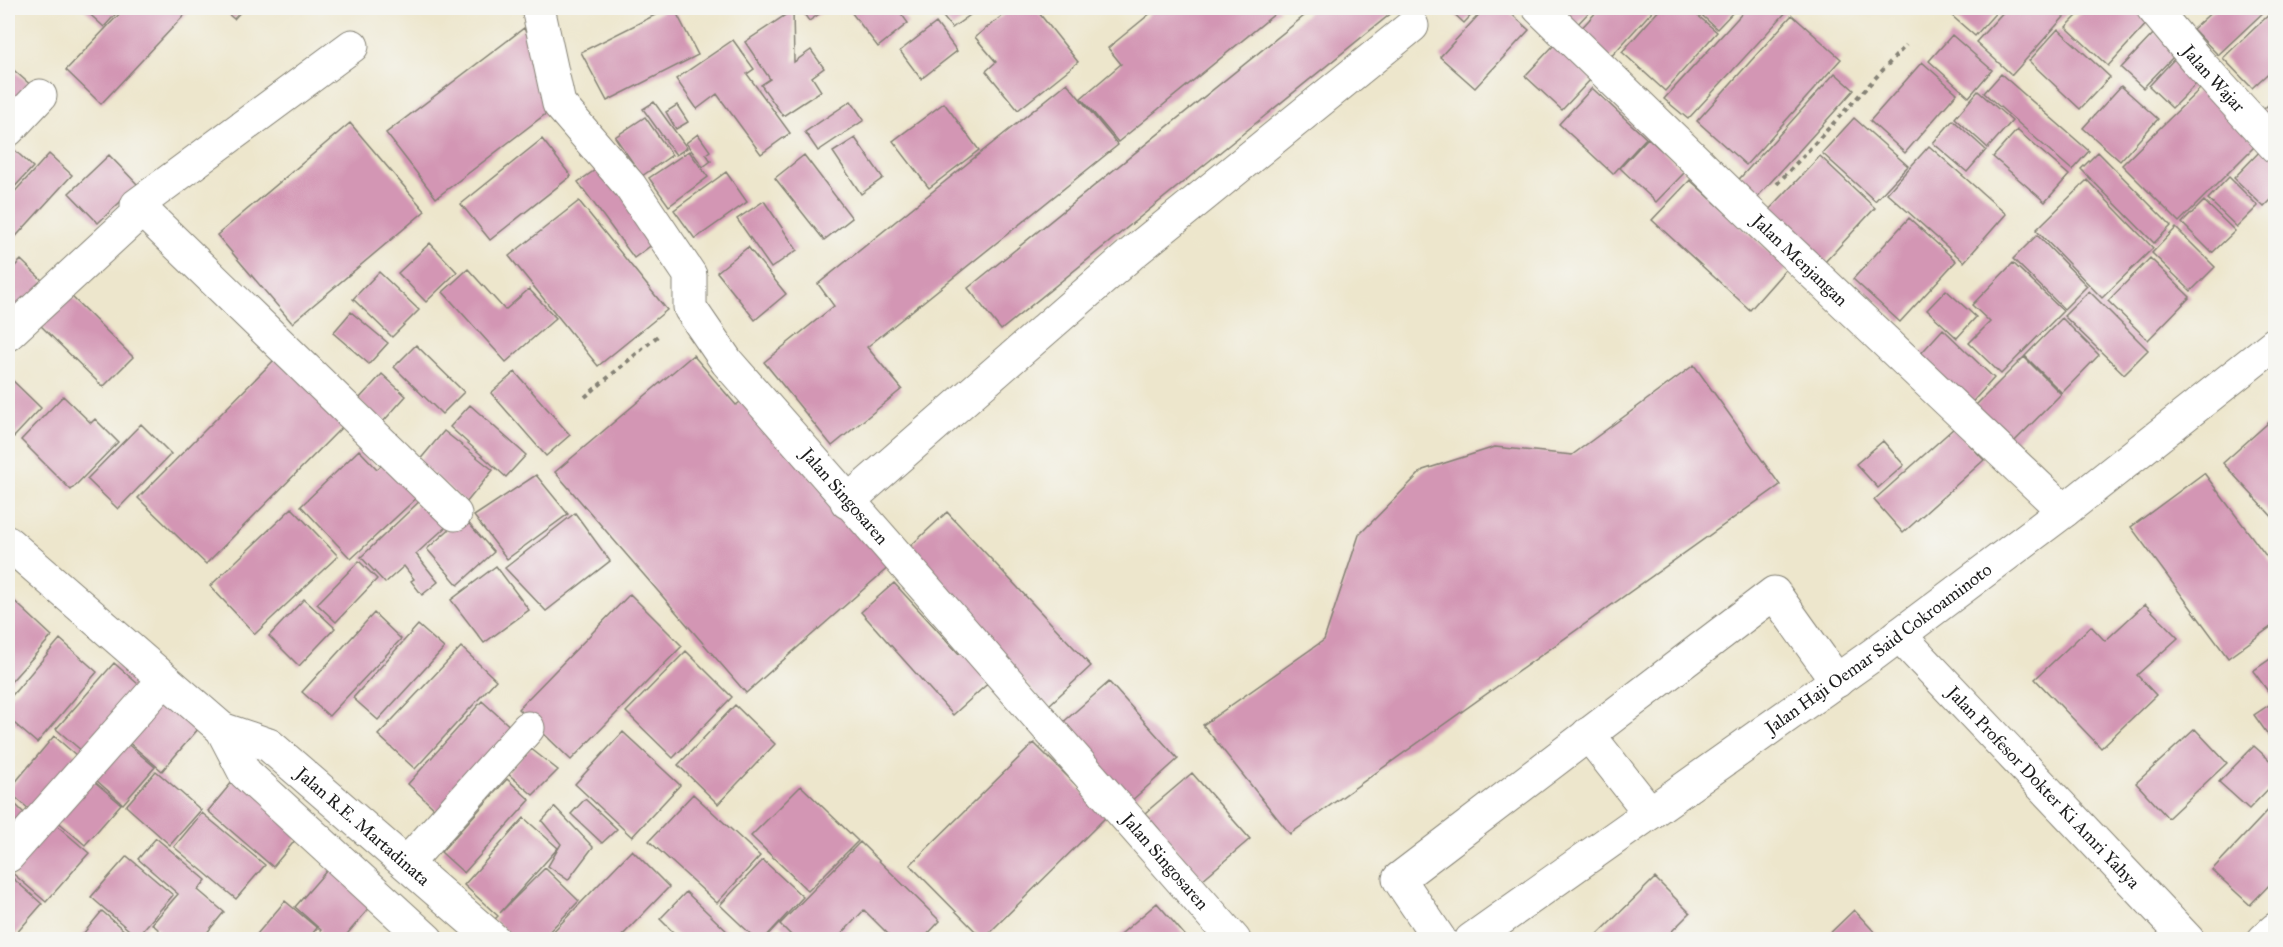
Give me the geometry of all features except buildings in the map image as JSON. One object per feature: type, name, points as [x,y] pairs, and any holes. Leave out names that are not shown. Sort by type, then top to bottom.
[{"type":"street","points":[[538,8],[559,104],[630,186],[690,275],[690,308]]},
{"type":"street","name":"Jalan Menjangan","points":[[1539,8],[1750,213],[2064,511]]},
{"type":"street","name":"Jalan Wajar","points":[[2153,8],[2198,62],[2276,147]]},
{"type":"street","points":[[847,502],[1130,255],[1412,26]]},
{"type":"street","points":[[352,46],[137,205],[455,514]]},
{"type":"street","points":[[8,130],[40,96]]},
{"type":"street","points":[[8,334],[142,210]]},
{"type":"street","name":"Jalan Singosaren","points":[[690,308],[726,362],[1234,939]]},
{"type":"street","name":"Jalan Haji Oemar Said Cokroaminoto","points":[[1471,939],[1837,681],[2064,511],[2276,343]]},
{"type":"street","name":"Jalan R.E. Martadinata","points":[[8,543],[222,729],[269,745],[494,939]]},
{"type":"street","points":[[1440,939],[1399,879],[1774,593],[1837,681]]},
{"type":"street","name":"Jalan Profesor Dokter Ki Amri Yahya","points":[[1899,635],[2188,939]]},
{"type":"street","points":[[8,856],[164,680]]},
{"type":"street","points":[[407,863],[528,728]]},
{"type":"street","name":"Jalan R.E. Martadinata","points":[[222,729],[245,773],[427,939]]},
{"type":"street","points":[[1588,734],[1650,813]]},
{"type":"street","points":[[2264,939],[2276,930]]},
{"type":"path","points":[[1750,213],[1906,45]]},
{"type":"path","points":[[585,397],[690,308]]}]
